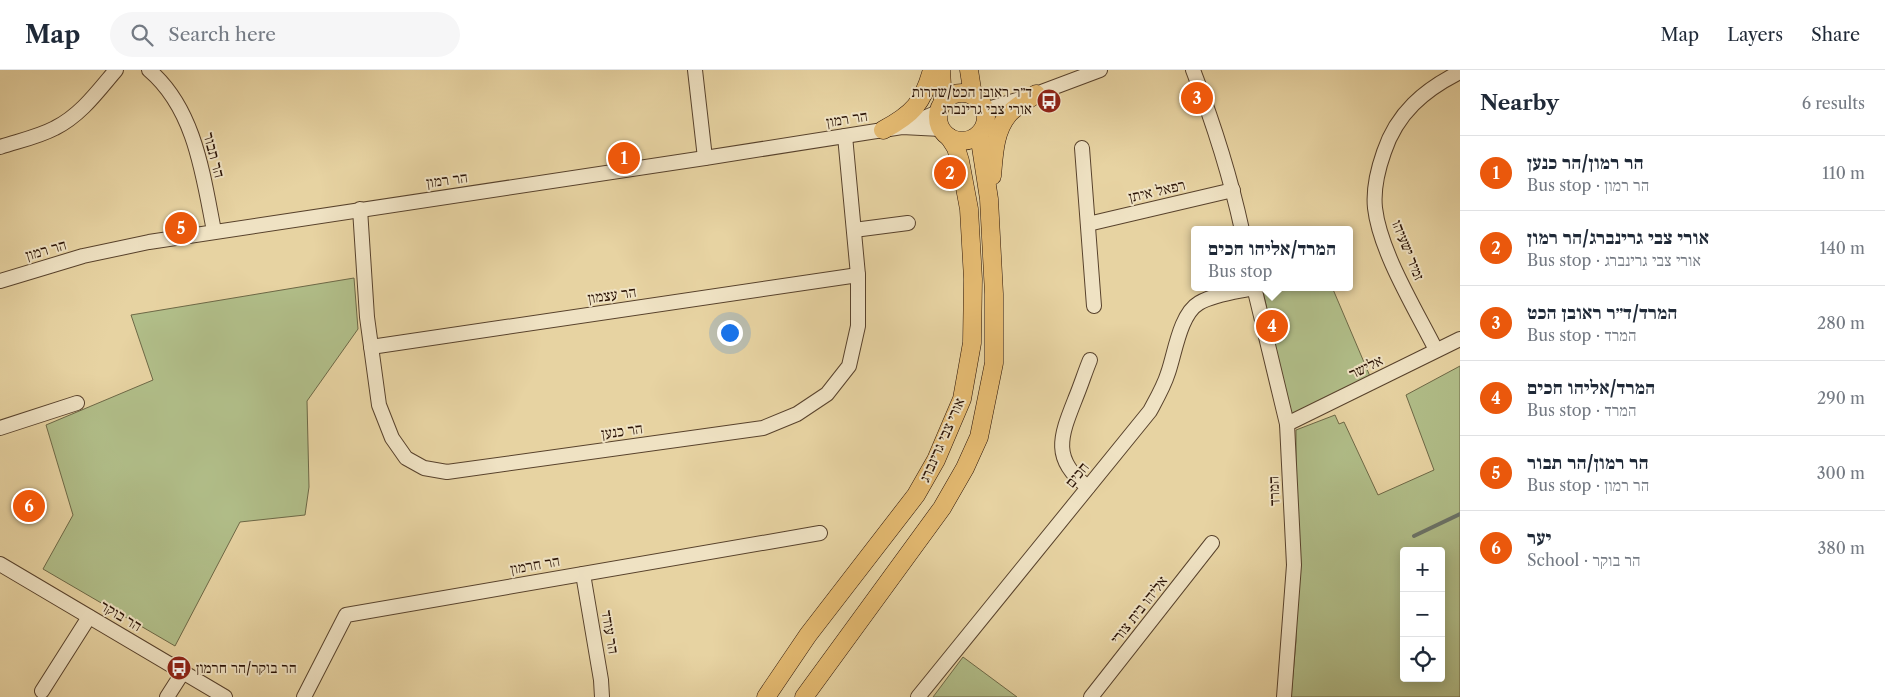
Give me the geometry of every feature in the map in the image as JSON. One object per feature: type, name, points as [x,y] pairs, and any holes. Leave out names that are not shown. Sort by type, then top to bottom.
[{"type":"main road","points":[[883,130],[904,118],[915,108],[923,94],[932,70]]},
{"type":"main road","name":"אורי צבי גרינברג","points":[[766,697],[808,635],[916,495],[936,460],[962,399],[972,343],[973,279],[969,209],[960,161],[943,120],[941,70]]},
{"type":"main road","points":[[969,70],[973,96]]},
{"type":"main road","points":[[960,93],[973,96],[985,110],[985,122],[979,134],[965,141],[943,120],[954,94],[960,93]]},
{"type":"main road","points":[[989,199],[996,143],[1001,127],[1008,114],[1036,94]]},
{"type":"main road","name":"אורי צבי גרינברג","points":[[804,697],[942,508],[965,468],[979,437],[994,363],[994,294],[989,199],[979,134]]},
{"type":"street","points":[[0,147],[54,129],[85,106],[116,70]]},
{"type":"street","name":"הר תבור","points":[[149,70],[158,78],[173,99],[194,137],[214,232]]},
{"type":"street","points":[[695,70],[705,158]]},
{"type":"street","points":[[985,110],[1036,94],[1100,70]]},
{"type":"street","points":[[1193,70],[1210,115],[1233,190],[1241,226]]},
{"type":"street","name":"זמיר ישעיהו","points":[[1436,350],[1388,254],[1381,234],[1375,207],[1376,174],[1389,137],[1402,116],[1417,98],[1460,72]]},
{"type":"street","name":"הר רמון","points":[[0,281],[84,256],[148,242],[943,120]]},
{"type":"street","name":"הר כנען","points":[[360,209],[367,317],[379,405],[392,438],[406,458],[424,468],[447,472],[762,428],[797,414],[827,394],[849,366],[858,326],[858,275],[845,136]]},
{"type":"street","points":[[1082,148],[1094,306]]},
{"type":"street","name":"רפאל איתן","points":[[1088,224],[1233,190]]},
{"type":"street","points":[[854,230],[908,223]]},
{"type":"street","name":"הר עצמון","points":[[371,347],[858,275]]},
{"type":"street","name":"חכים","points":[[918,697],[1150,411],[1162,390],[1179,336],[1189,312],[1198,304],[1221,294],[1238,291]]},
{"type":"street","name":"המרד","points":[[1255,291],[1287,424],[1294,564],[1284,697]]},
{"type":"street","name":"אלישר","points":[[1287,424],[1460,338]]},
{"type":"street","points":[[1088,487],[1075,477],[1065,462],[1062,448],[1064,425],[1090,360]]},
{"type":"street","points":[[0,428],[77,403]]},
{"type":"street","name":"הר חרמון","points":[[304,697],[346,614],[820,533]]},
{"type":"street","name":"אליהו בית צורי","points":[[1091,697],[1212,544]]},
{"type":"street","name":"הר בוקר","points":[[0,564],[225,697]]},
{"type":"street","name":"הר עודד","points":[[583,574],[601,680],[602,697]]},
{"type":"street","points":[[42,691],[89,616]]},
{"type":"street","points":[[167,697],[183,672]]},
{"type":"green space","points":[[354,278],[358,329],[307,401],[309,487],[305,515],[240,522],[175,646],[43,569],[73,515],[46,425],[153,380],[131,315]]},
{"type":"green space","points":[[1263,291],[1334,291],[1372,381],[1291,416]]},
{"type":"green space","points":[[1460,366],[1460,697],[1291,697],[1296,641],[1296,430],[1335,415],[1339,424],[1344,422],[1378,495],[1434,470],[1406,395]]},
{"type":"green space","points":[[963,657],[1017,697],[933,697]]},
{"type":"waterway","points":[[1414,536],[1460,514]]},
{"type":"place","name":"המרד/ד״ר ראובן הכט","points":[[1197,98]]},
{"type":"place","name":"ד״ר ראובן הכט/שדרות אורי צבי גרינברג","points":[[1049,101]]},
{"type":"place","name":"הר רמון/הר כנען","points":[[624,158]]},
{"type":"place","name":"אורי צבי גרינברג/הר רמון","points":[[950,173]]},
{"type":"place","name":"הר רמון/הר תבור","points":[[181,228]]},
{"type":"place","name":"המרד/אליהו חכים","points":[[1272,326]]},
{"type":"place","name":"יער","points":[[29,506]]},
{"type":"place","name":"הר בוקר/הר חרמון","points":[[179,668]]}]
